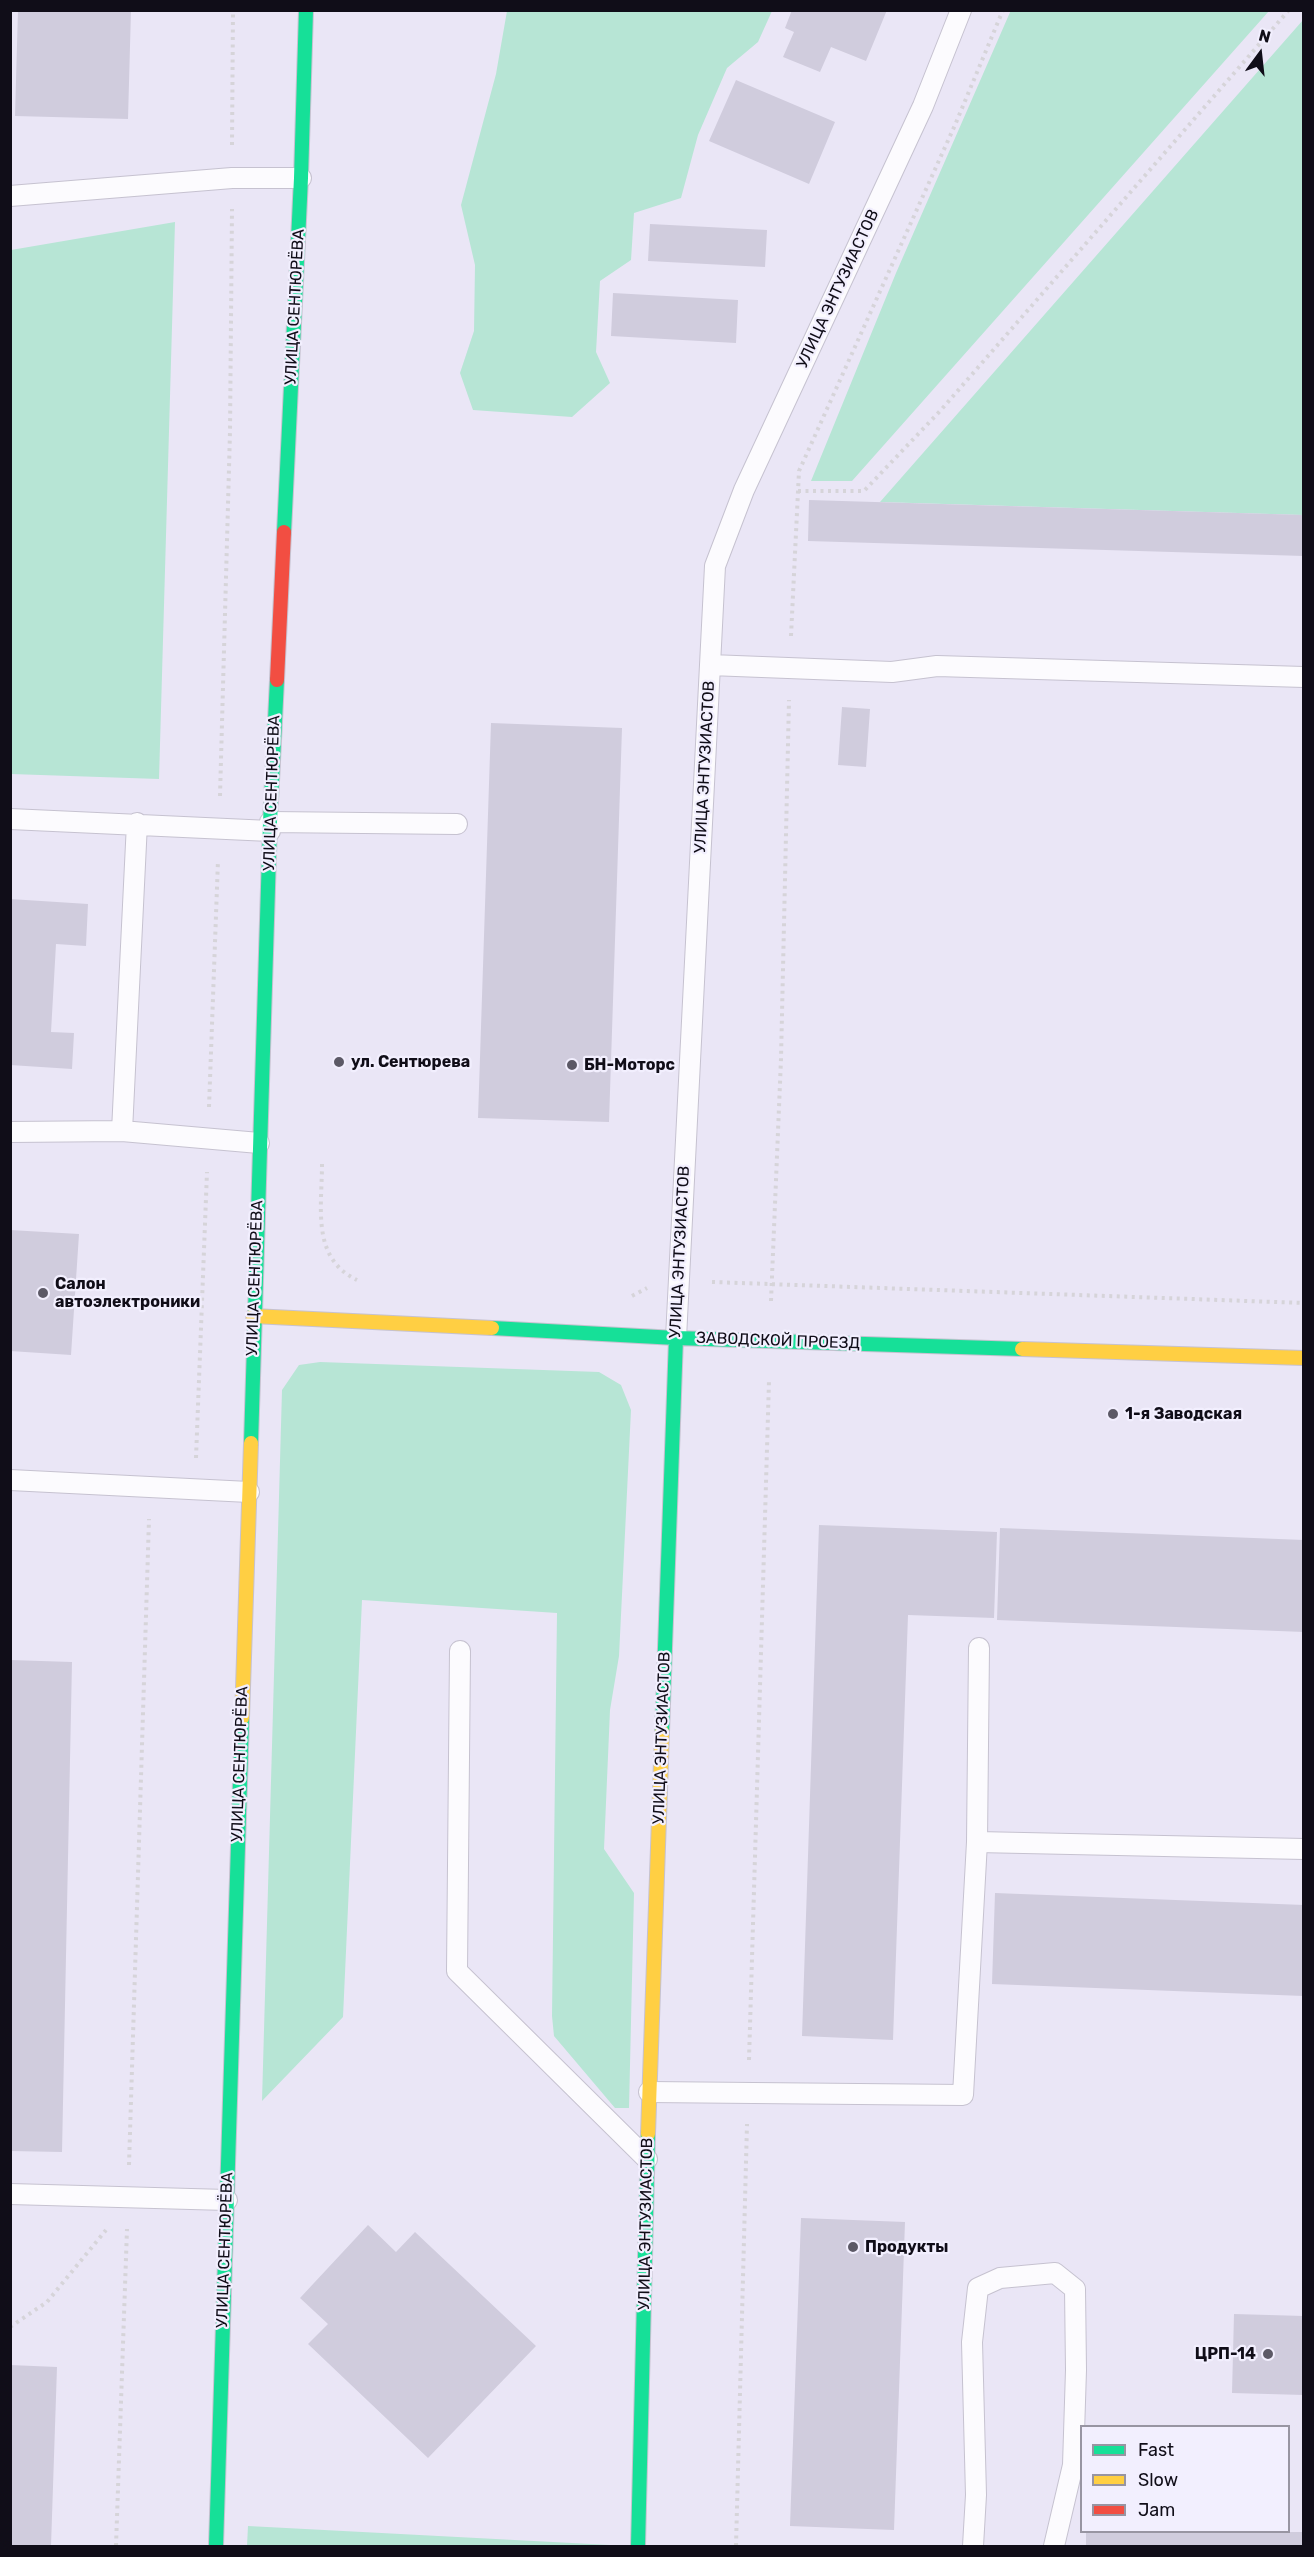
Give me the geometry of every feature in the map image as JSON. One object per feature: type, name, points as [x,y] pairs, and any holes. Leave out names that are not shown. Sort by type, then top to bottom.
[{"type":"main road","name":"УЛИЦА СЕНТЮРЁВА","points":[[216,2547],[270,826],[301,177],[306,10]]},
{"type":"main road","name":"ЗАВОДСКОЙ ПРОЕЗД","points":[[253,1316],[676,1338],[1304,1358]]},
{"type":"main road","name":"УЛИЦА ЭНТУЗИАСТОВ","points":[[638,2547],[647,2159],[676,1338]]},
{"type":"lane","name":"УЛИЦА ЭНТУЗИАСТОВ","points":[[676,1338],[715,566],[744,490],[923,106],[961,10]]},
{"type":"lane","points":[[10,196],[232,178],[301,177]]},
{"type":"lane","points":[[710,665],[892,672],[937,666],[1304,677]]},
{"type":"lane","points":[[10,819],[219,827],[457,824]]},
{"type":"lane","points":[[122,1131],[137,824]]},
{"type":"lane","points":[[10,1132],[122,1131],[259,1143]]},
{"type":"lane","points":[[10,1480],[249,1492]]},
{"type":"lane","points":[[650,2092],[963,2094],[977,1842],[979,1648]]},
{"type":"lane","points":[[460,1651],[457,1971],[647,2159]]},
{"type":"lane","points":[[977,1842],[1304,1849]]},
{"type":"lane","points":[[10,2194],[128,2200],[227,2200]]},
{"type":"lane","points":[[973,2547],[976,2495],[972,2342],[978,2288],[1000,2278],[1055,2273],[1074,2289],[1076,2370],[1073,2465],[1054,2547]]},
{"type":"path","points":[[195,1490],[219,827],[230,432],[233,10]]},
{"type":"path","points":[[736,2547],[770,1340],[781,1059],[790,668],[799,471],[955,125],[1003,10]]},
{"type":"path","points":[[798,490],[864,491],[941,410],[1289,10]]},
{"type":"path","points":[[322,1164],[323,1243],[330,1260],[346,1275],[362,1283]]},
{"type":"path","points":[[626,1297],[657,1281],[679,1281],[1304,1303]]},
{"type":"path","points":[[116,2547],[150,1488]]},
{"type":"path","points":[[10,2327],[47,2302],[128,2200]]},
{"type":"green space","points":[[1011,10],[1269,11],[852,481],[811,481],[896,273]]},
{"type":"green space","points":[[507,11],[772,11],[758,42],[727,68],[698,135],[681,198],[634,213],[631,260],[600,281],[596,352],[610,383],[572,417],[473,410],[460,373],[474,331],[475,265],[461,205],[496,74]]},
{"type":"green space","points":[[1303,20],[1303,515],[880,502]]},
{"type":"green space","points":[[175,222],[159,779],[11,774],[11,250]]},
{"type":"green space","points":[[320,1362],[599,1372],[621,1385],[631,1410],[619,1656],[610,1710],[604,1849],[634,1893],[629,2108],[615,2108],[554,2036],[552,2016],[557,1613],[362,1600],[343,2017],[262,2101],[282,1390],[299,1365]]},
{"type":"green space","points":[[248,2526],[610,2545],[610,2546],[247,2546]]},
{"type":"building","points":[[18,10],[131,10],[128,119],[15,116]]},
{"type":"building","points":[[792,10],[887,10],[866,61],[831,47],[820,72],[783,57],[794,32],[785,28]]},
{"type":"building","points":[[736,80],[835,122],[809,184],[709,141]]},
{"type":"building","points":[[650,224],[767,230],[765,267],[648,261]]},
{"type":"building","points":[[613,293],[738,300],[736,343],[611,336]]},
{"type":"building","points":[[809,500],[1304,515],[1304,556],[808,541]]},
{"type":"building","points":[[842,707],[870,709],[866,767],[838,765]]},
{"type":"building","points":[[491,723],[622,728],[609,1122],[478,1118]]},
{"type":"building","points":[[10,899],[88,904],[86,946],[56,944],[51,1032],[74,1033],[72,1069],[10,1065]]},
{"type":"building","name":"Салон автоэлектроники","points":[[10,1230],[79,1234],[71,1355],[10,1351]]},
{"type":"building","points":[[819,1525],[997,1532],[994,1618],[908,1615],[893,2040],[802,2036]]},
{"type":"building","points":[[1000,1528],[1304,1540],[1304,1632],[997,1620]]},
{"type":"building","points":[[10,1660],[72,1662],[62,2152],[10,2151]]},
{"type":"building","points":[[995,1893],[1304,1905],[1304,1996],[992,1984]]},
{"type":"building","points":[[801,2218],[905,2222],[894,2530],[790,2526]]},
{"type":"building","points":[[368,2225],[396,2252],[415,2232],[536,2346],[428,2458],[308,2344],[328,2324],[300,2298]]},
{"type":"building","name":"ЦРП-14","points":[[1234,2314],[1304,2316],[1304,2395],[1232,2393]]},
{"type":"building","points":[[10,2365],[57,2367],[51,2546],[10,2546]]},
{"type":"building","points":[[1304,2532],[1303,2546],[1086,2546],[1086,2533]]},
{"type":"traffic: fast","points":[[284,532],[301,178],[306,10]]},
{"type":"traffic: fast","points":[[251,1443],[270,822],[277,680]]},
{"type":"traffic: fast","points":[[492,1328],[676,1338],[1022,1349]]},
{"type":"traffic: fast","points":[[662,1732],[676,1338]]},
{"type":"traffic: fast","points":[[216,2546],[242,1718]]},
{"type":"traffic: fast","points":[[638,2546],[648,2134]]},
{"type":"traffic: slow","points":[[253,1316],[492,1328]]},
{"type":"traffic: slow","points":[[1022,1349],[1304,1358]]},
{"type":"traffic: slow","points":[[242,1718],[251,1443]]},
{"type":"traffic: slow","points":[[648,2134],[662,1732]]},
{"type":"traffic: jam","points":[[277,680],[284,532]]},
{"type":"place","name":"ул. Сентюрева","points":[[339,1062]]},
{"type":"place","name":"БН-Моторс","points":[[572,1065]]},
{"type":"place","name":"Салон автоэлектроники","points":[[43,1293]]},
{"type":"place","name":"1-я Заводская","points":[[1113,1414]]},
{"type":"place","name":"Продукты","points":[[853,2247]]},
{"type":"place","name":"ЦРП-14","points":[[1268,2354]]}]
